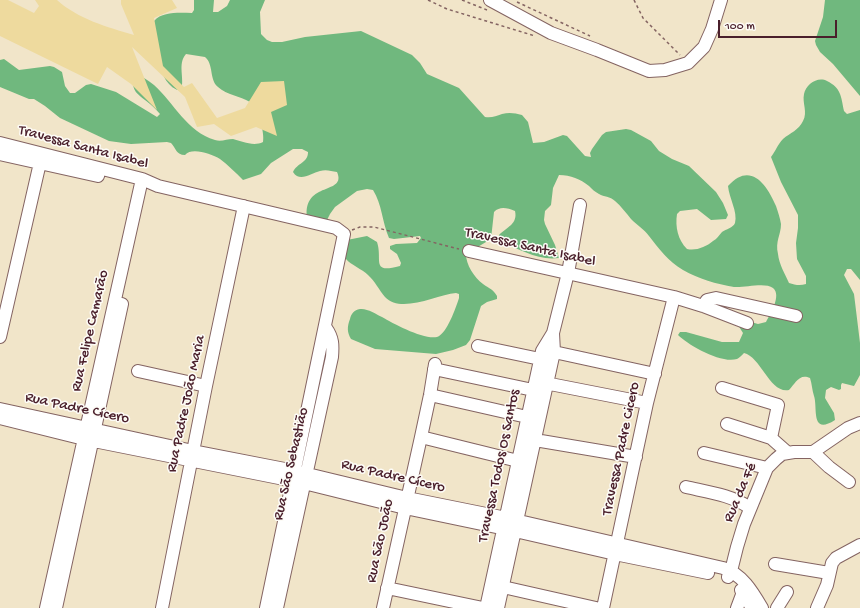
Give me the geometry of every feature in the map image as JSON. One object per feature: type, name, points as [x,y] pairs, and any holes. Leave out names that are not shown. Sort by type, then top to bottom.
[{"type":"street","points":[[490,0],[551,33],[649,71],[665,70],[688,63],[704,48],[721,0]]},
{"type":"street","name":"Travessa Santa Isabel","points":[[0,143],[41,159]]},
{"type":"street","name":"Travessa Santa Isabel","points":[[0,154],[41,159],[244,206],[347,232]]},
{"type":"street","points":[[0,337],[4,301],[41,159]]},
{"type":"street","name":"Rua Felipe Camarão","points":[[46,608],[148,184]]},
{"type":"street","name":"Travessa Todos Os Santos","points":[[498,608],[503,587],[518,461],[527,417],[538,385],[554,352],[553,333],[568,273],[580,205]]},
{"type":"street","name":"Rua Padre João Maria","points":[[162,608],[206,386],[244,206]]},
{"type":"street","name":"Rua São Sebastião","points":[[273,603],[300,477],[332,357],[332,337],[326,328],[347,232]]},
{"type":"street","name":"Travessa Santa Isabel","points":[[469,251],[674,297],[747,322]]},
{"type":"street","name":"Travessa Padre Cicero","points":[[603,608],[647,403],[674,297]]},
{"type":"street","points":[[703,306],[707,300],[716,298],[796,316]]},
{"type":"street","name":"Travessa Todos Os Santos","points":[[486,608],[535,440],[540,359],[542,351],[553,333]]},
{"type":"street","points":[[478,346],[540,359]]},
{"type":"street","points":[[554,352],[655,374]]},
{"type":"street","name":"Rua São João","points":[[383,608],[430,395],[434,366],[538,385]]},
{"type":"street","points":[[138,371],[206,386]]},
{"type":"street","points":[[538,385],[647,403]]},
{"type":"street","points":[[722,388],[777,405],[778,408],[771,438]]},
{"type":"street","points":[[430,395],[527,417]]},
{"type":"street","name":"Rua Padre Cícero","points":[[0,409],[89,434]]},
{"type":"street","name":"Rua Padre Cícero","points":[[0,418],[89,434],[300,477],[406,503],[729,575],[744,581],[762,608]]},
{"type":"street","points":[[727,424],[771,438],[788,453],[814,452],[858,427]]},
{"type":"street","name":"Rua Felipe Camarão","points":[[56,608],[89,434]]},
{"type":"street","points":[[421,437],[518,461]]},
{"type":"street","points":[[535,440],[636,457]]},
{"type":"street","points":[[814,452],[829,467],[849,482]]},
{"type":"street","points":[[704,453],[767,468]]},
{"type":"street","name":"Rua da Fé","points":[[729,575],[750,508],[767,468],[776,459],[788,453]]},
{"type":"street","points":[[686,487],[730,497],[750,508]]},
{"type":"street","points":[[817,608],[827,585],[832,563],[836,558],[860,545]]},
{"type":"street","points":[[775,564],[829,572]]},
{"type":"street","name":"Rua Padre Cícero","points":[[729,575],[752,608]]},
{"type":"street","points":[[503,587],[596,608]]},
{"type":"street","points":[[387,588],[483,608]]},
{"type":"street","points":[[737,608],[742,592]]},
{"type":"street","points":[[777,608],[787,592]]},
{"type":"path","points":[[428,0],[447,9],[538,37]]},
{"type":"path","points":[[512,0],[591,37]]},
{"type":"path","points":[[634,0],[643,18],[688,63]]},
{"type":"path","name":"Travessa Santa Isabel","points":[[347,232],[360,227],[374,227],[469,251]]},
{"type":"green space","points":[[194,0],[214,0],[213,12],[218,12],[227,6],[230,0],[265,0],[260,12],[261,34],[267,40],[272,42],[282,42],[305,37],[361,31],[412,55],[420,63],[427,74],[459,88],[485,117],[492,117],[507,113],[522,115],[528,122],[533,143],[544,142],[563,135],[567,136],[585,156],[591,157],[590,153],[592,149],[606,132],[626,129],[631,130],[651,141],[659,151],[672,159],[689,166],[716,192],[723,203],[728,215],[726,219],[711,220],[697,209],[680,211],[677,214],[676,224],[678,233],[681,242],[687,249],[704,247],[716,239],[722,232],[733,226],[736,219],[728,186],[736,179],[744,175],[757,178],[768,190],[780,217],[781,228],[777,249],[781,265],[789,283],[798,285],[806,284],[806,276],[797,259],[796,243],[798,215],[781,182],[771,157],[781,141],[797,129],[803,121],[805,114],[804,94],[807,87],[816,80],[824,80],[832,84],[840,93],[844,111],[847,114],[860,110],[860,280],[851,269],[847,269],[844,275],[854,294],[860,343],[860,375],[854,386],[842,383],[841,389],[839,390],[831,387],[826,390],[825,398],[834,413],[835,420],[822,425],[818,422],[810,378],[800,378],[789,390],[782,390],[771,381],[756,361],[750,356],[744,353],[737,359],[722,359],[705,353],[689,344],[678,335],[680,332],[686,332],[722,342],[739,342],[743,333],[736,322],[751,322],[758,324],[766,322],[776,300],[775,291],[773,288],[765,285],[738,287],[727,286],[701,279],[683,270],[673,263],[656,246],[643,229],[631,219],[615,201],[601,195],[579,179],[559,175],[553,188],[551,205],[545,211],[545,224],[555,245],[559,258],[544,258],[536,256],[501,242],[499,235],[511,225],[516,215],[515,211],[504,208],[494,212],[491,239],[466,254],[466,258],[469,266],[477,278],[494,292],[497,299],[487,302],[481,306],[470,340],[466,345],[436,354],[375,349],[351,339],[348,332],[348,327],[351,315],[354,311],[360,309],[368,310],[409,331],[425,336],[437,337],[441,335],[448,326],[456,307],[459,294],[448,294],[409,304],[392,302],[385,297],[368,275],[345,258],[340,248],[347,240],[367,236],[377,242],[381,267],[391,268],[400,266],[401,263],[397,254],[390,249],[390,246],[396,244],[417,243],[421,238],[420,236],[394,239],[389,238],[376,195],[373,190],[367,189],[357,191],[335,207],[326,222],[307,217],[308,206],[311,198],[317,193],[336,184],[338,179],[337,172],[326,170],[302,177],[296,175],[293,172],[308,156],[308,152],[302,149],[293,149],[271,163],[261,174],[243,180],[223,161],[212,155],[197,151],[182,155],[178,153],[171,143],[167,142],[131,144],[109,141],[60,118],[34,99],[29,99],[0,87],[0,60],[4,59],[19,70],[50,66],[62,72],[65,86],[70,93],[75,93],[86,85],[91,84],[116,92],[157,117],[160,114],[138,94],[134,88],[134,72],[154,85],[196,131],[205,136],[217,141],[233,139],[255,144],[263,142],[263,133],[256,109],[250,102],[225,92],[215,84],[210,64],[205,57],[186,54],[183,58],[181,91],[172,87],[162,72],[157,51],[154,21],[167,14],[192,13],[194,10]]},
{"type":"green space","points":[[825,0],[860,0],[860,96],[833,64],[820,52],[816,45],[815,41],[823,17]]},
{"type":"sand","points":[[0,0],[8,0],[34,13],[39,6],[35,0],[57,0],[65,7],[83,17],[134,35],[121,4],[121,0],[172,0],[177,8],[154,18],[163,66],[184,87],[192,83],[217,118],[245,108],[261,82],[284,81],[287,105],[271,112],[277,136],[256,127],[231,136],[214,124],[197,127],[185,97],[132,47],[157,110],[131,84],[107,67],[98,84],[0,36]]}]
